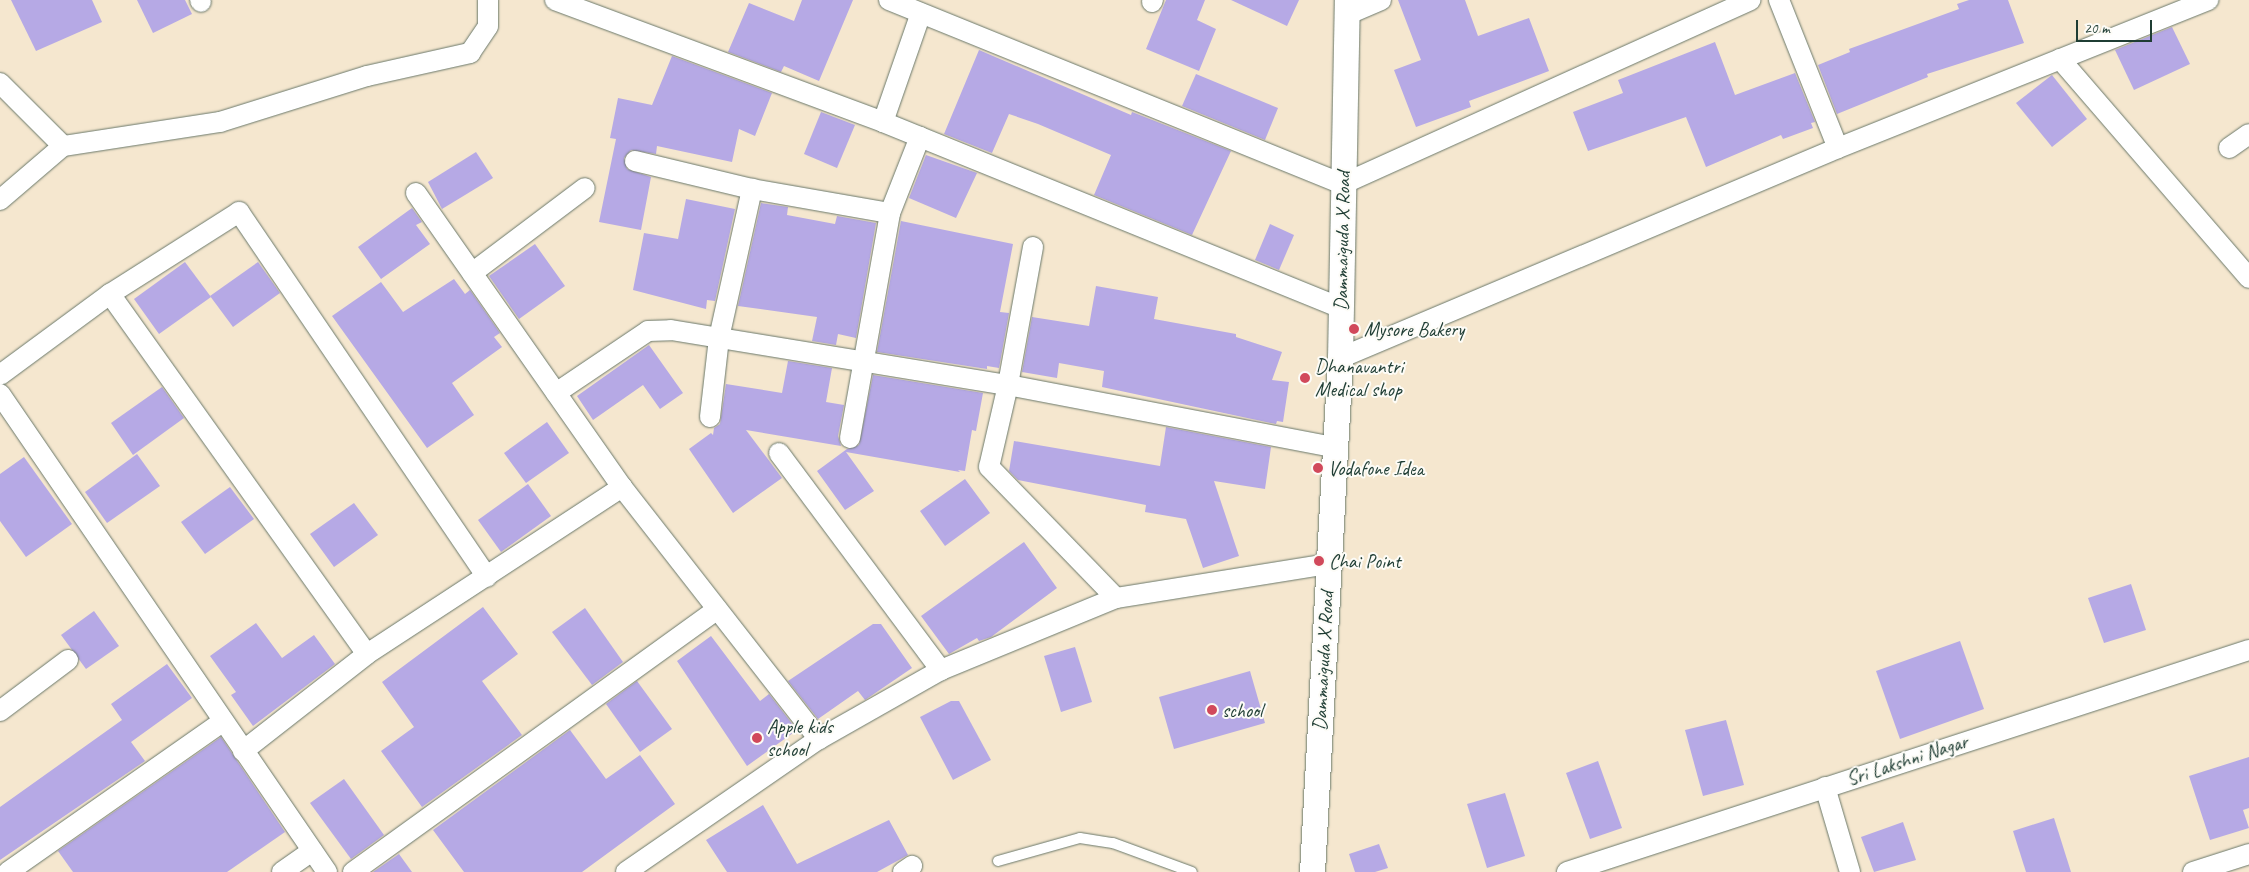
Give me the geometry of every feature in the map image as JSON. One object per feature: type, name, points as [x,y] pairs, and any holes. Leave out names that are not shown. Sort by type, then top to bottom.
[{"type":"street","points":[[0,200],[63,146],[220,122],[367,76],[470,53],[488,26],[488,0]]},
{"type":"street","points":[[555,0],[883,122],[1340,308]]},
{"type":"street","points":[[889,0],[1343,184],[1750,0]]},
{"type":"street","points":[[1347,8],[1382,0]]},
{"type":"street","points":[[1779,0],[1838,148]]},
{"type":"street","points":[[1340,358],[1838,148],[2208,0]]},
{"type":"street","name":"Dammaiguda X Road","points":[[1312,872],[1340,358],[1347,8]]},
{"type":"street","points":[[883,122],[921,13]]},
{"type":"street","points":[[2060,59],[2249,278]]},
{"type":"street","points":[[0,83],[63,146]]},
{"type":"street","points":[[2229,148],[2249,134]]},
{"type":"street","points":[[850,438],[862,360],[890,213],[920,137]]},
{"type":"street","points":[[635,161],[752,190],[890,213]]},
{"type":"street","points":[[472,273],[585,188]]},
{"type":"street","points":[[710,417],[719,338],[752,190]]},
{"type":"street","points":[[416,194],[622,487],[819,739]]},
{"type":"street","points":[[0,375],[110,294],[239,212],[487,577]]},
{"type":"street","points":[[1033,247],[1008,386],[988,467],[1116,598]]},
{"type":"street","points":[[110,294],[367,654]]},
{"type":"street","points":[[556,393],[648,331],[671,330],[862,360],[1334,447]]},
{"type":"street","points":[[0,394],[222,722],[327,872]]},
{"type":"street","points":[[780,453],[941,670]]},
{"type":"street","points":[[243,751],[367,654],[622,487]]},
{"type":"street","points":[[626,872],[819,739],[941,670],[1116,598],[1328,564]]},
{"type":"street","points":[[353,872],[717,609]]},
{"type":"street","name":"Sri Lakshni Nagar","points":[[1566,872],[2249,650]]},
{"type":"street","points":[[0,711],[68,660]]},
{"type":"street","points":[[8,872],[222,722]]},
{"type":"street","points":[[1824,787],[1850,872]]},
{"type":"street","points":[[282,872],[312,851]]},
{"type":"street","points":[[2193,872],[2249,854]]},
{"type":"lane","points":[[998,861],[1080,838],[1113,843],[1192,872]]},
{"type":"building","points":[[11,0],[92,0],[102,22],[36,51]]},
{"type":"building","points":[[137,0],[185,0],[192,14],[153,33]]},
{"type":"building","points":[[802,0],[853,0],[819,81],[784,66],[781,72],[728,52],[749,3],[794,21]]},
{"type":"building","points":[[1166,0],[1205,0],[1197,20],[1216,29],[1199,71],[1146,49]]},
{"type":"building","points":[[1231,0],[1299,0],[1287,26]]},
{"type":"building","points":[[1398,0],[1465,0],[1478,36],[1529,18],[1549,71],[1469,101],[1471,107],[1416,127],[1394,70],[1421,60]]},
{"type":"building","points":[[1969,0],[2008,0],[2024,43],[1927,74],[1928,77],[1837,114],[1818,65],[1850,52],[1849,49],[1959,9],[1957,4]]},
{"type":"building","points":[[2172,27],[2190,64],[2134,90],[2115,50]]},
{"type":"building","points":[[1715,42],[1735,95],[1795,73],[1815,122],[1811,123],[1813,128],[1783,139],[1781,135],[1706,167],[1686,117],[1588,151],[1573,112],[1623,93],[1618,80]]},
{"type":"building","points":[[979,50],[1131,115],[1132,112],[1231,151],[1192,235],[1094,195],[1111,155],[1038,124],[1009,114],[992,153],[944,134]]},
{"type":"building","points":[[672,56],[772,93],[755,136],[739,129],[732,162],[657,146],[656,154],[631,150],[624,158],[627,169],[651,177],[641,230],[599,222],[616,139],[610,138],[618,98],[652,105]]},
{"type":"building","points":[[1196,74],[1278,108],[1265,140],[1182,106]]},
{"type":"building","points":[[2052,75],[2087,119],[2052,147],[2016,103]]},
{"type":"building","points":[[821,112],[855,125],[837,168],[804,154]]},
{"type":"building","points":[[476,152],[493,178],[442,209],[428,182]]},
{"type":"building","points":[[926,155],[977,173],[956,218],[909,198]]},
{"type":"building","points":[[686,199],[735,209],[715,301],[707,300],[706,309],[633,290],[644,233],[678,239]]},
{"type":"building","points":[[761,203],[788,207],[787,215],[835,224],[837,216],[876,223],[856,338],[838,334],[836,345],[812,341],[817,317],[738,306]]},
{"type":"building","points":[[412,208],[422,222],[416,225],[430,244],[381,279],[358,247]]},
{"type":"building","points":[[901,221],[1013,244],[1000,312],[1009,313],[999,368],[987,366],[987,369],[877,352]]},
{"type":"building","points":[[1270,224],[1294,235],[1279,270],[1255,260]]},
{"type":"building","points":[[535,244],[565,286],[519,319],[489,276]]},
{"type":"building","points":[[185,262],[211,297],[159,334],[134,299]]},
{"type":"building","points":[[258,262],[280,293],[233,327],[210,296]]},
{"type":"building","points":[[454,279],[465,294],[470,290],[500,333],[494,337],[502,347],[452,383],[474,415],[427,448],[332,316],[381,282],[403,312]]},
{"type":"building","points":[[1096,286],[1158,297],[1154,319],[1236,334],[1236,337],[1282,352],[1272,380],[1289,382],[1283,422],[1277,421],[1276,424],[1102,387],[1104,371],[1059,363],[1057,378],[1022,372],[1032,317],[1089,326]]},
{"type":"building","points":[[649,345],[683,393],[660,409],[643,385],[593,420],[577,396]]},
{"type":"building","points":[[788,361],[832,368],[826,402],[844,405],[838,436],[841,446],[746,430],[782,478],[733,513],[689,449],[711,433],[713,435],[714,428],[720,424],[726,384],[782,393]]},
{"type":"building","points":[[873,375],[983,393],[976,431],[972,430],[965,471],[958,470],[960,472],[846,452],[874,491],[845,510],[817,471],[847,449],[859,445]]},
{"type":"building","points":[[162,387],[184,418],[133,455],[111,423]]},
{"type":"building","points":[[547,422],[569,453],[526,483],[504,453]]},
{"type":"building","points":[[1166,427],[1271,447],[1265,489],[1214,481],[1239,556],[1203,568],[1186,519],[1145,512],[1146,505],[1018,480],[1009,471],[1014,441],[1160,466]]},
{"type":"building","points":[[137,454],[160,486],[107,523],[85,492]]},
{"type":"building","points":[[24,457],[72,524],[26,557],[0,521],[0,474]]},
{"type":"building","points":[[965,479],[990,513],[945,546],[920,511]]},
{"type":"building","points":[[528,484],[551,516],[501,552],[478,520]]},
{"type":"building","points":[[230,487],[254,519],[205,554],[181,522]]},
{"type":"building","points":[[354,503],[378,535],[334,567],[310,534]]},
{"type":"building","points":[[1024,542],[1057,588],[991,637],[979,641],[977,638],[949,654],[921,616]]},
{"type":"building","points":[[2131,584],[2146,630],[2104,643],[2088,598]]},
{"type":"building","points":[[483,607],[518,654],[482,681],[522,735],[422,807],[381,751],[414,727],[382,682]]},
{"type":"building","points":[[585,608],[623,662],[592,685],[552,632]]},
{"type":"building","points":[[94,611],[119,646],[86,669],[61,635]]},
{"type":"building","points":[[256,623],[282,658],[314,635],[335,664],[253,726],[231,695],[236,692],[210,656]]},
{"type":"building","points":[[873,624],[881,624],[912,668],[865,700],[858,691],[818,719],[788,681]]},
{"type":"building","points":[[711,636],[760,701],[769,694],[797,730],[747,766],[677,661]]},
{"type":"building","points":[[1960,641],[1984,709],[1900,739],[1876,671]]},
{"type":"building","points":[[1075,647],[1092,702],[1061,712],[1044,656]]},
{"type":"building","points":[[167,664],[192,698],[131,742],[145,761],[0,860],[0,807],[122,720],[111,704]]},
{"type":"building","name":"school","points":[[1250,671],[1265,723],[1174,749],[1159,697]]},
{"type":"building","points":[[637,681],[672,729],[640,752],[606,704]]},
{"type":"building","points":[[951,701],[959,701],[991,760],[953,780],[920,717]]},
{"type":"building","points":[[1726,720],[1744,785],[1703,796],[1685,730]]},
{"type":"building","points":[[570,730],[606,779],[640,755],[675,804],[582,872],[464,872],[433,830]]},
{"type":"building","points":[[221,737],[285,832],[227,872],[73,872],[58,851]]},
{"type":"building","points":[[2249,757],[2249,808],[2243,810],[2249,828],[2210,840],[2189,776]]},
{"type":"building","points":[[1598,761],[1622,828],[1590,839],[1566,773]]},
{"type":"building","points":[[344,779],[384,835],[351,859],[310,803]]},
{"type":"building","points":[[1505,793],[1525,856],[1487,868],[1467,804]]},
{"type":"building","points":[[763,805],[797,864],[889,820],[908,855],[877,872],[727,872],[706,840]]},
{"type":"building","points":[[2054,818],[2071,872],[2026,872],[2013,831]]},
{"type":"building","points":[[1903,822],[1916,860],[1874,872],[1861,837]]},
{"type":"building","points":[[1379,844],[1388,868],[1375,872],[1355,872],[1349,854]]},
{"type":"building","points":[[399,854],[412,872],[373,872]]},
{"type":"place","name":"Mysore Bakery","points":[[1354,329]]},
{"type":"place","name":"Dhanavantri Medical shop","points":[[1305,378]]},
{"type":"place","name":"Vodafone Idea","points":[[1318,468]]},
{"type":"place","name":"Chai Point","points":[[1319,561]]},
{"type":"place","name":"school","points":[[1212,710]]},
{"type":"place","name":"Apple kids school","points":[[757,738]]}]
